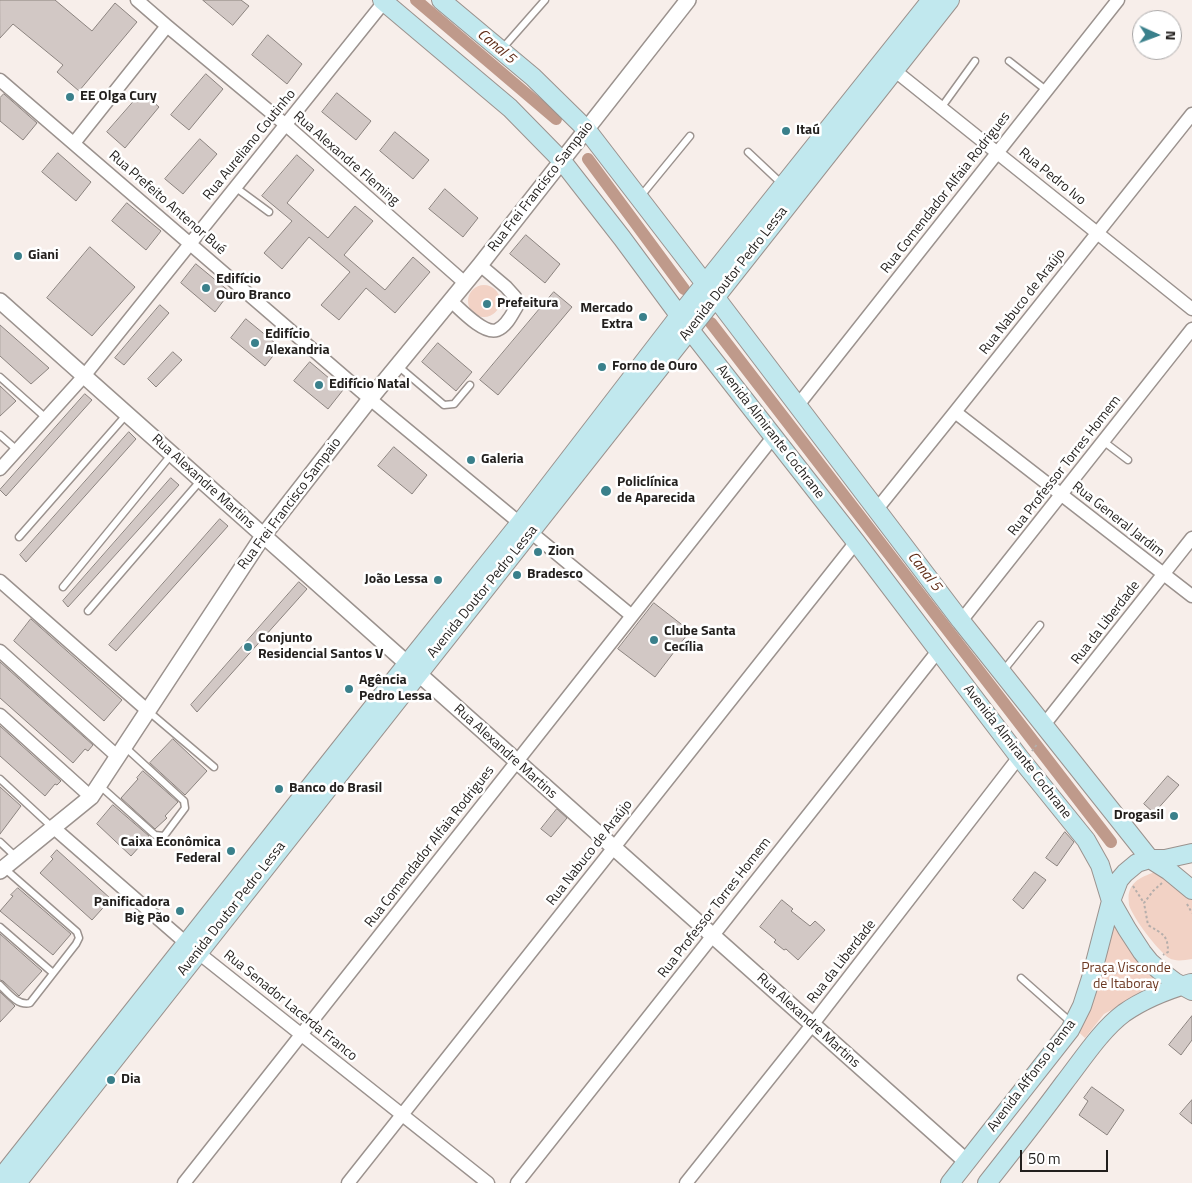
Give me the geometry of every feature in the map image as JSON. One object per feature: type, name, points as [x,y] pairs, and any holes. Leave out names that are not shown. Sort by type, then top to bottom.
[{"type":"main road","points":[[441,0],[533,77],[586,131],[1002,673],[1043,732],[1150,860],[1192,890]]},
{"type":"main road","name":"Avenida Doutor Pedro Lessa","points":[[526,528],[679,316],[931,0]]},
{"type":"main road","name":"Avenida Doutor Pedro Lessa","points":[[0,1179],[192,948],[412,669],[716,298],[950,0]]},
{"type":"main road","name":"Avenida Almirante Cochrane","points":[[383,1],[510,108],[565,158],[679,316],[856,542],[938,651],[1025,754],[1086,840],[1100,865],[1112,901],[1127,929],[1150,962],[1170,978],[1189,986]]},
{"type":"main road","name":"Avenida Affonso Penna","points":[[950,1183],[1070,1030],[1082,1006],[1092,978],[1119,880],[1137,863],[1192,853]]},
{"type":"main road","name":"Avenida Doutor Pedro Lessa","points":[[17,1183],[192,948]]},
{"type":"main road","points":[[988,1182],[1100,1036],[1123,1014],[1143,1002],[1164,992],[1189,986]]},
{"type":"street","name":"Rua Alexandre Fleming","points":[[138,0],[286,125],[465,283]]},
{"type":"street","name":"Rua Frei Francisco Sampaio","points":[[2,869],[54,828],[95,791],[263,536],[370,399],[565,158],[688,0]]},
{"type":"street","name":"Rua Comendador Alfaia Rodrigues","points":[[798,405],[1118,0]]},
{"type":"street","name":"Rua Aureliano Coutinho","points":[[0,469],[84,376],[383,1]]},
{"type":"street","points":[[74,143],[167,26]]},
{"type":"street","name":"Rua Pedro Ivo","points":[[894,70],[1192,309]]},
{"type":"street","name":"Rua Prefeito Antenor Bué","points":[[0,80],[370,399],[632,616]]},
{"type":"street","name":"Rua Nabuco de Araújo","points":[[877,509],[1192,114]]},
{"type":"street","points":[[451,301],[487,330],[496,331],[508,321],[516,306],[514,297],[506,287],[480,265]]},
{"type":"street","name":"Rua Alexandre Martins","points":[[0,301],[966,1162]]},
{"type":"street","name":"Rua Professor Torres Homem","points":[[961,621],[1192,329]]},
{"type":"street","name":"Rua General Jardim","points":[[955,412],[1192,596]]},
{"type":"street","name":"Rua Comendador Alfaia Rodrigues","points":[[184,1183],[774,436]]},
{"type":"street","name":"Rua da Liberdade","points":[[1043,732],[1192,538]]},
{"type":"street","name":"Rua Nabuco de Araújo","points":[[348,1183],[856,542]]},
{"type":"street","points":[[0,581],[148,711]]},
{"type":"street","points":[[0,651],[121,752]]},
{"type":"street","name":"Rua Professor Torres Homem","points":[[516,1183],[938,651]]},
{"type":"street","points":[[0,715],[95,791]]},
{"type":"street","name":"Rua da Liberdade","points":[[686,1183],[1025,754]]},
{"type":"street","name":"Rua Senador Lacerda Franco","points":[[54,828],[192,948],[488,1183]]},
{"type":"lane","points":[[501,50],[544,0]]},
{"type":"lane","points":[[942,108],[975,61]]},
{"type":"lane","points":[[1009,61],[1046,90]]},
{"type":"lane","points":[[639,198],[690,136]]},
{"type":"lane","points":[[748,152],[784,185]]},
{"type":"lane","points":[[235,188],[268,212]]},
{"type":"lane","points":[[398,366],[444,405],[454,404],[470,385]]},
{"type":"lane","points":[[0,377],[46,418]]},
{"type":"lane","points":[[19,537],[127,414]]},
{"type":"lane","points":[[0,435],[17,450]]},
{"type":"lane","points":[[1103,441],[1128,460]]},
{"type":"lane","points":[[63,587],[171,454]]},
{"type":"lane","points":[[88,611],[201,480]]},
{"type":"lane","points":[[1002,673],[1040,625]]},
{"type":"lane","points":[[148,711],[214,767]]},
{"type":"lane","points":[[95,791],[155,835],[164,836],[185,808],[184,801],[121,752]]},
{"type":"lane","points":[[0,779],[54,828]]},
{"type":"lane","points":[[0,842],[17,857]]},
{"type":"lane","points":[[0,985],[18,1001],[24,1004],[30,1003],[79,938],[76,932],[2,869]]},
{"type":"lane","points":[[0,927],[53,973]]},
{"type":"lane","points":[[1021,978],[1073,1024]]},
{"type":"path","points":[[1025,754],[1043,732]]},
{"type":"path","points":[[1115,973],[1137,969],[1168,952],[1168,942],[1163,935],[1148,925],[1144,903],[1153,891],[1166,880],[1176,877]]},
{"type":"green space","points":[[484,285],[496,289],[500,301],[496,313],[484,317],[472,313],[468,301],[472,289]]},
{"type":"green space","name":"Praça Visconde de Itaboray","points":[[1155,872],[1192,896],[1192,959],[1174,960],[1169,958],[1146,934],[1131,911],[1129,896],[1133,885],[1143,877]]},
{"type":"green space","name":"Praça Visconde de Itaboray","points":[[1114,918],[1167,982],[1104,1014],[1085,1038],[1074,1028],[1093,996],[1105,964]]},
{"type":"building","points":[[0,0],[55,0],[92,31],[115,3],[137,22],[79,91],[57,72],[63,65],[13,24],[0,38]]},
{"type":"building","points":[[203,0],[241,0],[249,6],[233,25]]},
{"type":"building","points":[[268,35],[302,64],[287,84],[252,55]]},
{"type":"building","points":[[206,74],[223,89],[189,130],[171,115]]},
{"type":"building","points":[[142,92],[159,107],[125,148],[107,132]]},
{"type":"building","points":[[337,93],[371,121],[356,140],[322,112]]},
{"type":"building","points":[[4,94],[37,123],[23,140],[0,121],[0,98]]},
{"type":"building","points":[[395,132],[429,160],[413,179],[380,151]]},
{"type":"building","points":[[200,139],[217,154],[183,194],[165,179]]},
{"type":"building","points":[[58,153],[91,182],[76,201],[42,172]]},
{"type":"building","points":[[297,155],[314,170],[287,203],[328,238],[355,206],[373,221],[344,255],[385,290],[413,257],[430,272],[395,313],[366,288],[339,320],[321,305],[350,272],[309,237],[282,269],[264,253],[292,221],[262,196]]},
{"type":"building","points":[[445,189],[478,218],[463,237],[429,209]]},
{"type":"building","points":[[127,203],[161,231],[146,250],[112,221]]},
{"type":"building","points":[[526,235],[560,264],[545,283],[510,254]]},
{"type":"building","points":[[90,247],[135,287],[92,336],[47,298]]},
{"type":"building","name":"Edifício Ouro Branco","points":[[196,264],[230,292],[215,312],[181,283]]},
{"type":"building","points":[[554,292],[572,307],[498,395],[480,380]]},
{"type":"building","points":[[160,305],[169,313],[124,365],[115,358]]},
{"type":"building","name":"Edifício Alexandria","points":[[246,319],[280,347],[265,366],[231,338]]},
{"type":"building","points":[[0,325],[49,368],[31,384],[0,356]]},
{"type":"building","points":[[438,343],[472,372],[456,391],[422,362]]},
{"type":"building","points":[[173,352],[182,360],[156,387],[148,379]]},
{"type":"building","name":"Edifício Natal","points":[[310,362],[343,390],[328,409],[294,381]]},
{"type":"building","points":[[0,386],[16,401],[0,416]]},
{"type":"building","points":[[85,394],[92,400],[6,496],[0,490]]},
{"type":"building","points":[[129,432],[136,439],[26,562],[20,555]]},
{"type":"building","points":[[394,447],[427,475],[412,494],[378,466]]},
{"type":"building","points":[[171,478],[179,485],[68,607],[63,601]]},
{"type":"building","points":[[220,519],[228,526],[116,651],[109,645]]},
{"type":"building","name":"Conjunto Residencial Santos V","points":[[299,582],[307,589],[197,712],[191,705]]},
{"type":"building","name":"Clube Santa Cecília","points":[[654,603],[690,631],[655,677],[618,649]]},
{"type":"building","points":[[31,619],[122,700],[104,721],[14,641]]},
{"type":"building","points":[[0,662],[93,745],[88,751],[85,749],[73,763],[0,698]]},
{"type":"building","points":[[0,726],[61,781],[57,785],[55,784],[45,796],[0,756]]},
{"type":"building","points":[[173,739],[207,771],[185,795],[150,763]]},
{"type":"building","points":[[143,771],[178,802],[165,816],[167,818],[155,829],[121,798]]},
{"type":"building","points":[[1168,776],[1179,785],[1154,813],[1144,804]]},
{"type":"building","points":[[0,787],[21,806],[0,834]]},
{"type":"building","points":[[113,805],[149,836],[131,856],[97,824]]},
{"type":"building","points":[[557,809],[567,818],[551,837],[541,829]]},
{"type":"building","points":[[1065,832],[1074,842],[1057,866],[1046,858]]},
{"type":"building","points":[[57,850],[111,899],[92,920],[40,873],[53,859],[51,857]]},
{"type":"building","points":[[1035,872],[1046,880],[1023,909],[1013,900]]},
{"type":"building","points":[[18,888],[71,934],[53,955],[0,911]]},
{"type":"building","points":[[782,900],[793,909],[791,911],[810,926],[815,921],[825,930],[798,960],[786,949],[784,950],[774,942],[776,940],[760,927]]},
{"type":"building","points":[[0,934],[42,971],[19,996],[0,980]]},
{"type":"building","points":[[0,992],[15,1006],[0,1022]]},
{"type":"building","points":[[1192,1016],[1192,1040],[1181,1055],[1169,1045]]},
{"type":"building","points":[[1092,1087],[1124,1110],[1107,1135],[1079,1115],[1088,1101],[1084,1098]]},
{"type":"building","points":[[1192,1100],[1192,1124],[1180,1114]]},
{"type":"waterway","name":"Canal 5","points":[[416,0],[556,119]]},
{"type":"waterway","name":"Canal 5","points":[[588,159],[684,289]]},
{"type":"waterway","name":"Canal 5","points":[[711,323],[1111,842]]},
{"type":"place","name":"EE Olga Cury","points":[[70,97]]},
{"type":"place","name":"Itaú","points":[[786,131]]},
{"type":"place","name":"Giani","points":[[18,256]]},
{"type":"place","name":"Edifício Ouro Branco","points":[[206,288]]},
{"type":"place","name":"Prefeitura","points":[[487,304]]},
{"type":"place","name":"Mercado Extra","points":[[643,317]]},
{"type":"place","name":"Edifício Alexandria","points":[[255,343]]},
{"type":"place","name":"Forno de Ouro","points":[[602,367]]},
{"type":"place","name":"Edifício Natal","points":[[319,385]]},
{"type":"place","name":"Galeria","points":[[471,460]]},
{"type":"place","name":"Policlínica de Aparecida","points":[[606,491]]},
{"type":"place","name":"Zion","points":[[538,552]]},
{"type":"place","name":"Bradesco","points":[[517,575]]},
{"type":"place","name":"João Lessa","points":[[438,580]]},
{"type":"place","name":"Clube Santa Cecília","points":[[654,640]]},
{"type":"place","name":"Conjunto Residencial Santos V","points":[[248,647]]},
{"type":"place","name":"Agência Pedro Lessa","points":[[349,689]]},
{"type":"place","name":"Banco do Brasil","points":[[279,789]]},
{"type":"place","name":"Drogasil","points":[[1174,816]]},
{"type":"place","name":"Caixa Econômica Federal","points":[[231,851]]},
{"type":"place","name":"Panificadora Big Pão","points":[[180,911]]},
{"type":"place","name":"Dia","points":[[111,1080]]}]
